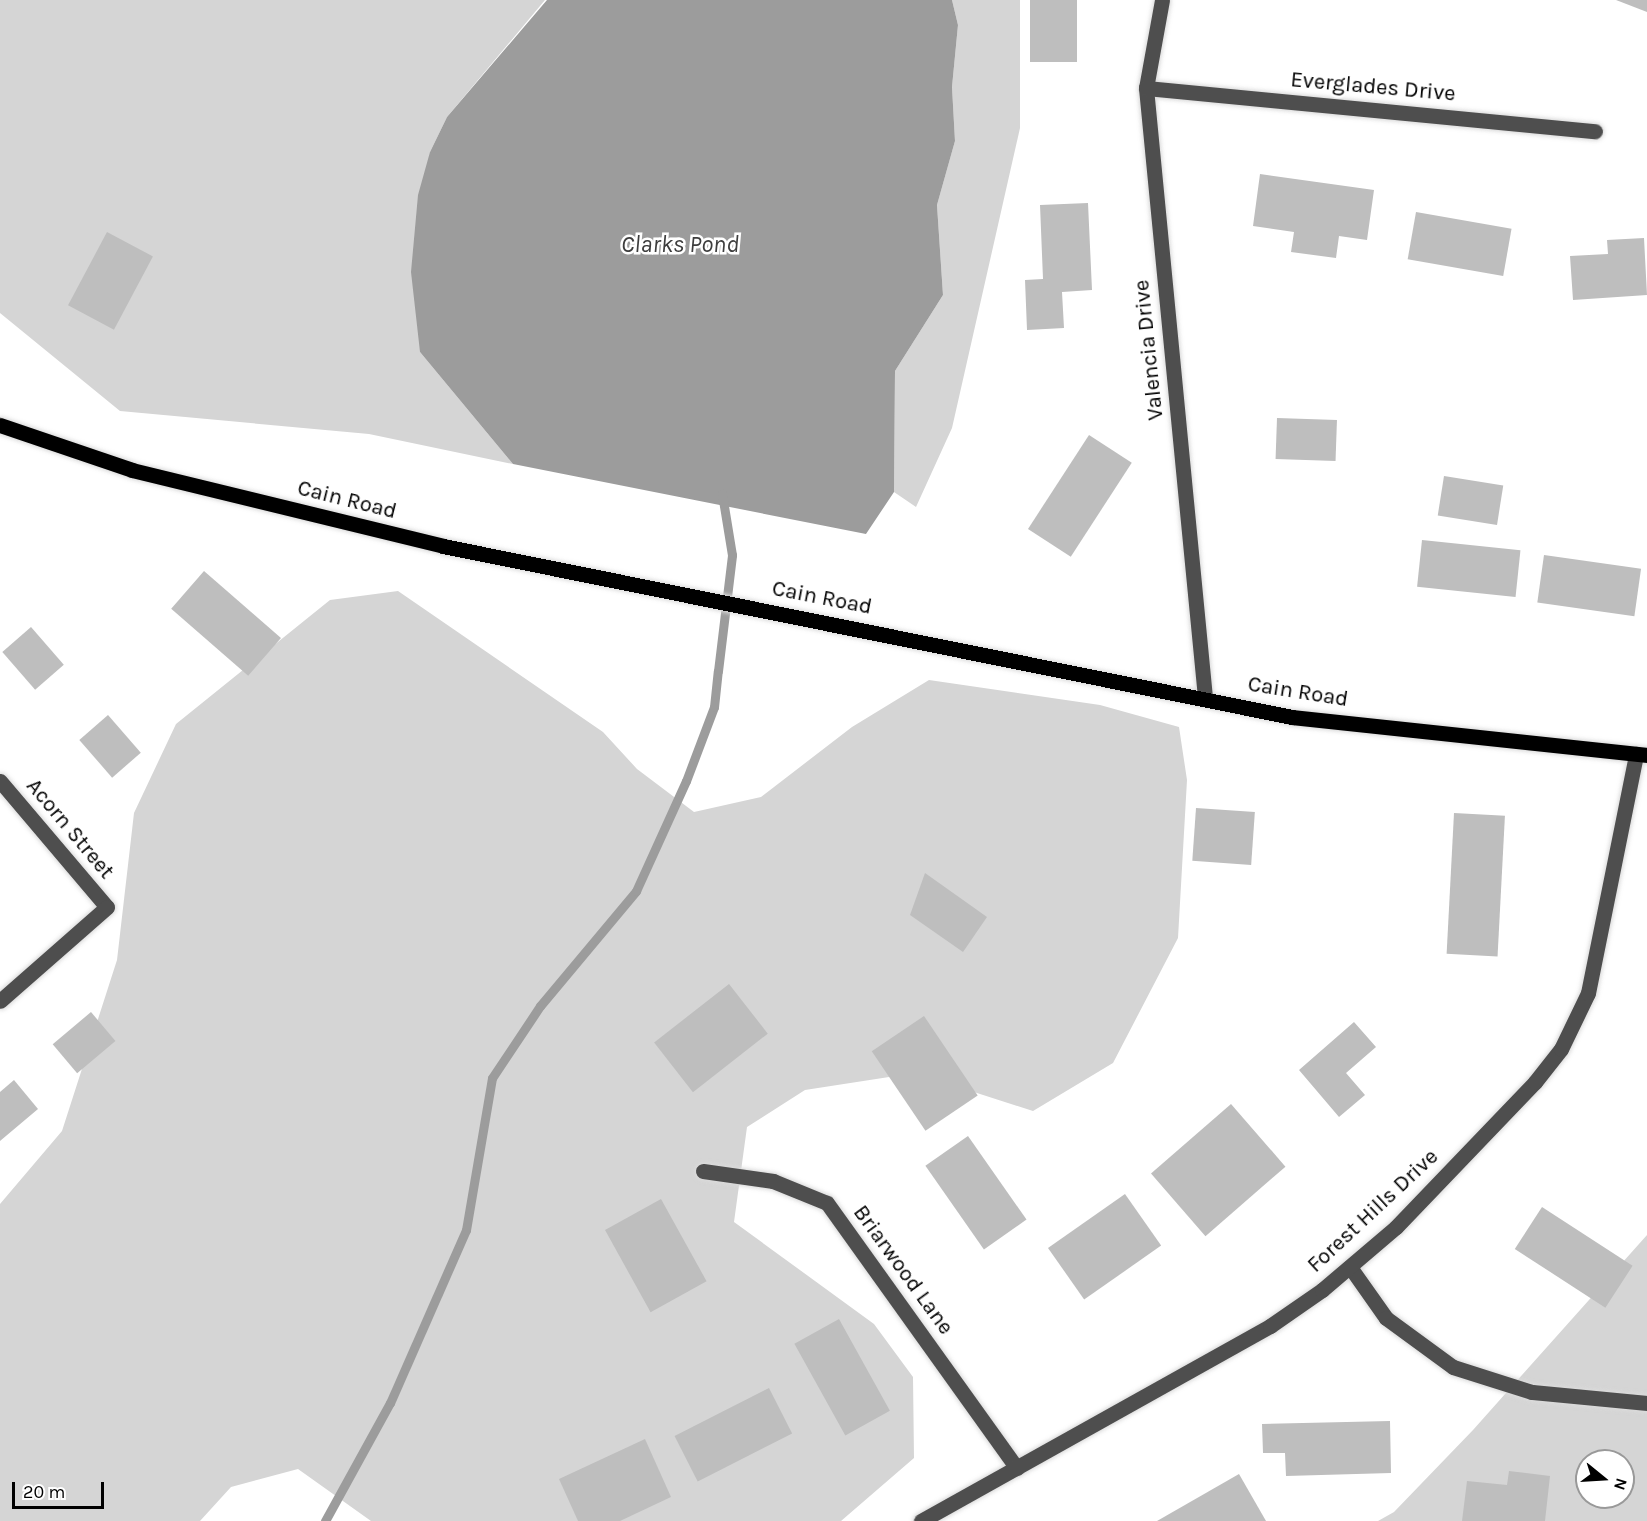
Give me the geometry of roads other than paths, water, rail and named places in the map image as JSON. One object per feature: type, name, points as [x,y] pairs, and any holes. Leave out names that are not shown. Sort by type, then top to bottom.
[{"type":"main road","name":"Cain Road","points":[[0,425],[132,470],[443,546],[1205,697],[1293,717],[1641,755]]},
{"type":"street","name":"Valencia Drive","points":[[1162,0],[1146,88],[1205,697]]},
{"type":"street","name":"Everglades Drive","points":[[1146,88],[1595,130]]},
{"type":"street","name":"Forest Hills Drive","points":[[921,1521],[1270,1326],[1350,1267],[1535,1082],[1581,1013],[1641,755]]},
{"type":"street","name":"Acorn Street","points":[[0,782],[107,908],[0,1001]]},
{"type":"street","name":"Briarwood Lane","points":[[703,1171],[773,1181],[827,1203],[1017,1468]]},
{"type":"street","points":[[1350,1267],[1386,1318],[1453,1367],[1532,1392],[1647,1403]]},
{"type":"water","name":"Clarks Pond","points":[[547,0],[952,0],[958,25],[952,87],[955,141],[937,205],[943,295],[895,371],[894,492],[866,534],[513,464],[420,352],[411,272],[418,195],[430,152],[447,117]]},
{"type":"waterway","points":[[325,1521],[390,1403],[466,1230],[492,1078],[540,1006],[636,891],[686,781],[714,707],[732,555],[722,494]]}]
